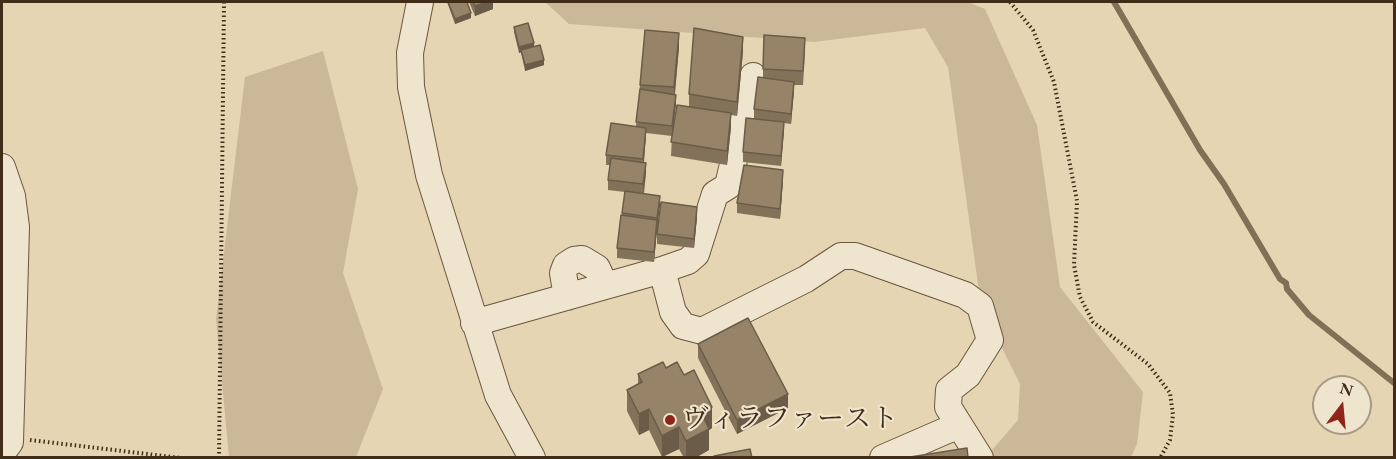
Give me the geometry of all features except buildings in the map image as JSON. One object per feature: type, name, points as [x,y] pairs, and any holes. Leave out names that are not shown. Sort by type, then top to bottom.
[{"type":"street","points":[[420,2],[410,53],[411,87],[429,175],[498,395],[532,458]]},
{"type":"street","points":[[474,323],[662,270],[688,261],[696,254],[714,194],[728,186],[753,76]]},
{"type":"street","points":[[2,167],[12,196],[16,227],[6,448]]},
{"type":"street","points":[[662,270],[673,312],[683,326],[702,331],[806,279],[841,256],[855,256],[965,295],[980,306],[990,340],[968,375],[949,390],[948,407],[980,458]]},
{"type":"street","points":[[567,297],[563,273],[566,265],[574,260],[589,261],[597,268],[605,286]]},
{"type":"street","points":[[883,458],[959,425]]},
{"type":"path","points":[[219,458],[224,2]]},
{"type":"path","points":[[1010,2],[1033,30],[1054,82],[1077,201],[1074,265],[1080,297],[1093,322],[1148,364],[1170,393],[1173,415],[1170,440],[1160,458]]},
{"type":"path","points":[[6,448],[34,440],[181,458]]},
{"type":"shaded area","points":[[545,2],[968,2],[985,9],[1037,125],[1060,287],[1143,392],[1137,444],[1131,457],[986,457],[1018,420],[1020,384],[981,306],[948,67],[925,28],[814,42],[569,24]]},
{"type":"shaded area","points":[[323,51],[358,189],[343,273],[383,389],[356,457],[229,457],[216,319],[245,77]]},
{"type":"waterway","points":[[1114,2],[1200,150],[1224,184],[1280,279],[1286,283],[1287,289],[1309,315],[1394,383]]},
{"type":"place","name":"ヴィラファースト","points":[[670,420]]}]
